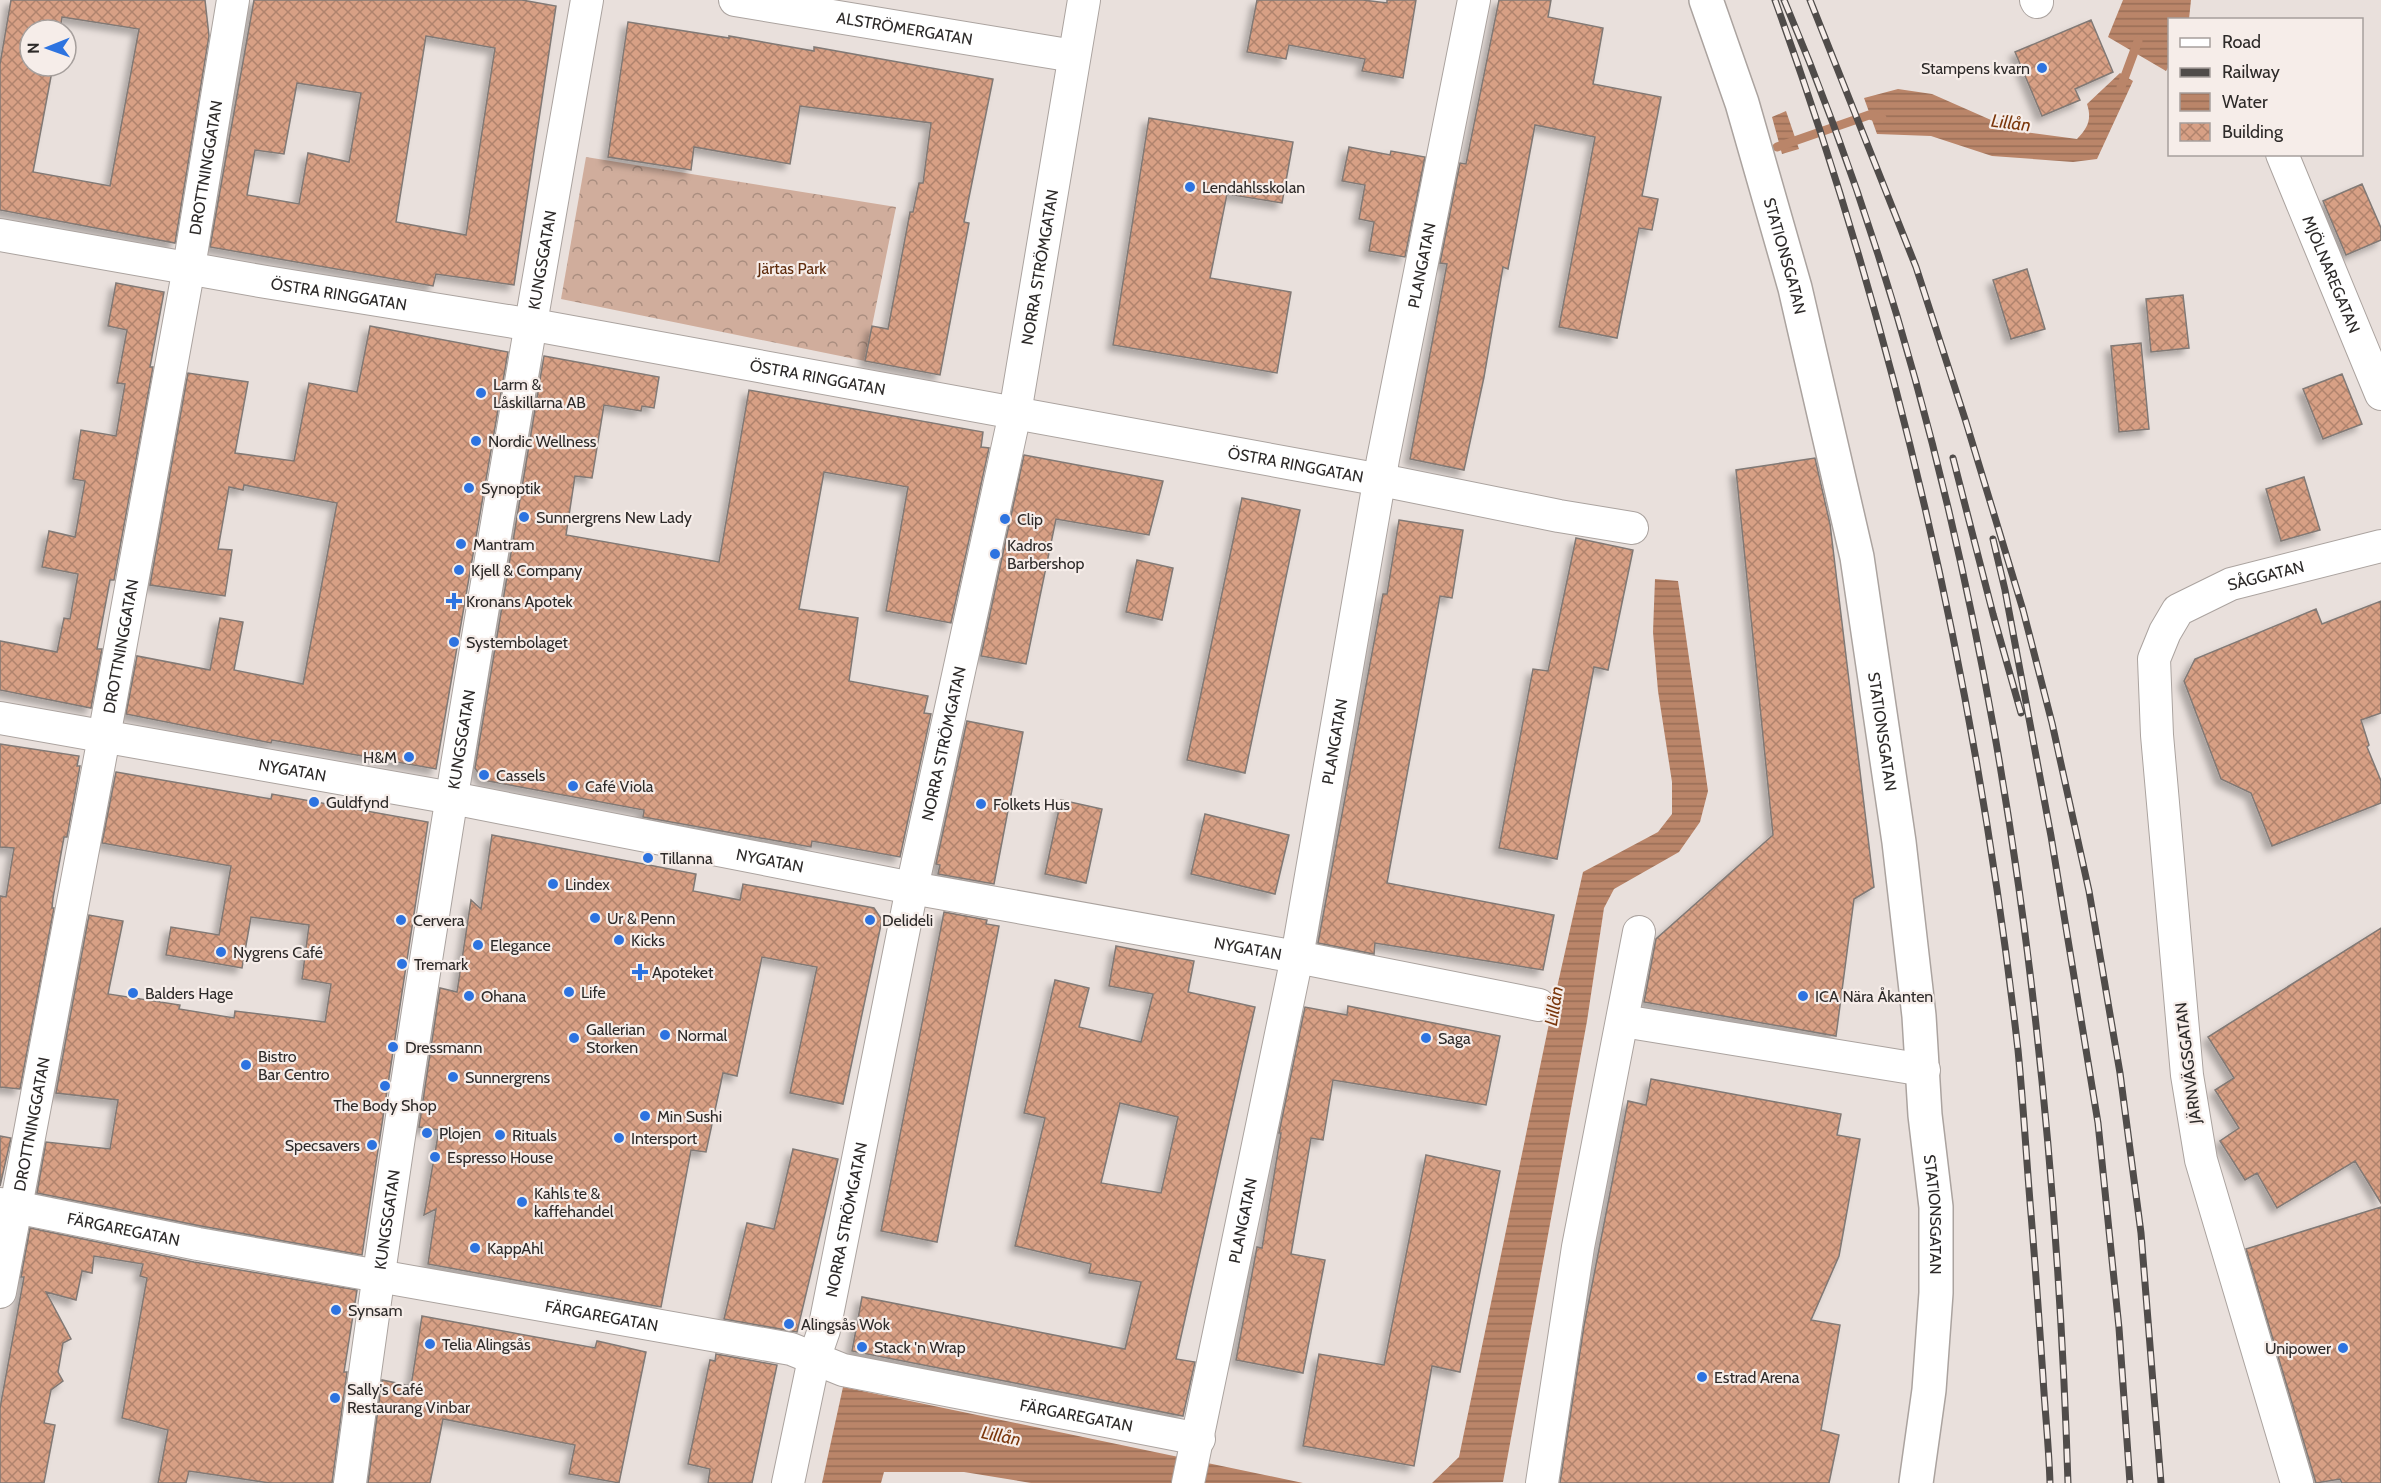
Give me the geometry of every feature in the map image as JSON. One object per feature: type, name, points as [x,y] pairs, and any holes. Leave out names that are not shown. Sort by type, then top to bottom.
[{"type":"street","name":"DROTTNINGGATAN","points":[[0,1292],[8,1205],[104,737],[189,267],[233,0]]},
{"type":"street","name":"KUNGSGATAN","points":[[351,1483],[378,1275],[452,798],[586,0]]},
{"type":"street","name":"ALSTRÖMERGATAN","points":[[735,0],[1074,56]]},
{"type":"street","name":"NORRA STRÖMGATAN","points":[[788,1483],[814,1359],[824,1330],[912,888],[1015,413],[1084,0]]},
{"type":"street","name":"PLANGATAN","points":[[1194,1459],[1297,957],[1385,447],[1474,0]]},
{"type":"street","name":"STATIONSGATAN","points":[[1706,0],[1742,103],[1795,288],[1857,557],[1899,842],[1924,1070],[1925,1115],[1936,1207],[1936,1293],[1929,1390],[1916,1483]]},
{"type":"street","name":"MJÖLNAREGATAN","points":[[2283,156],[2381,394]]},
{"type":"street","name":"ÖSTRA RINGGATAN","points":[[0,235],[530,325],[1632,528]]},
{"type":"street","name":"SÅGGATAN","points":[[2165,632],[2178,610],[2231,584],[2381,546]]},
{"type":"street","name":"JÄRNVÄGSGATAN","points":[[2165,632],[2154,659],[2157,735],[2187,1075],[2201,1160],[2298,1483]]},
{"type":"street","name":"NYGATAN","points":[[0,718],[452,798],[912,888],[1297,957],[1539,1005]]},
{"type":"street","points":[[1542,1483],[1578,1247],[1639,932]]},
{"type":"street","points":[[1623,1021],[1924,1070]]},
{"type":"street","name":"FÄRGAREGATAN","points":[[8,1205],[198,1244],[791,1349],[843,1370],[1194,1459]]},
{"type":"green space","name":"Järtas Park","points":[[586,157],[896,207],[865,361],[561,299]]},
{"type":"water","points":[[2123,0],[2191,0],[2189,18],[2168,18],[2168,68],[2166,71],[2108,37]]},
{"type":"water","points":[[2120,73],[2133,81],[2097,159],[2073,162],[1992,156],[1931,136],[1877,134],[1864,98],[1898,89],[1932,94],[2016,131],[2077,139],[2088,123],[2087,104]]},
{"type":"water","points":[[1786,111],[1799,149],[1782,154],[1772,117]]},
{"type":"water","points":[[1655,579],[1678,581],[1708,791],[1700,822],[1679,852],[1614,889],[1604,908],[1587,1021],[1503,1482],[1432,1483],[1459,1457],[1551,1014],[1583,872],[1658,832],[1672,814],[1672,782],[1658,691],[1653,632]]},
{"type":"water","points":[[843,1387],[1303,1483],[1031,1483],[964,1472],[884,1472],[881,1483],[822,1483]]},
{"type":"building","points":[[11,0],[205,0],[209,36],[175,243],[0,210],[0,64]],"holes":[[[18,18],[78,18],[139,29],[110,186],[33,172],[51,78],[18,78]]]},
{"type":"building","points":[[254,0],[522,0],[556,6],[514,285],[436,274],[433,286],[210,247]],"holes":[[[426,36],[495,48],[466,235],[396,222]],[[297,83],[361,93],[349,162],[308,153],[299,204],[247,195],[255,150],[284,154]]]},
{"type":"building","points":[[1257,0],[1363,0],[1387,3],[1387,0],[1416,0],[1403,78],[1362,71],[1365,59],[1289,45],[1286,59],[1247,52]]},
{"type":"building","points":[[1499,0],[1551,0],[1548,17],[1603,28],[1593,84],[1661,97],[1642,196],[1658,199],[1652,230],[1639,228],[1617,338],[1559,327],[1595,137],[1535,125],[1508,269],[1503,267],[1484,377],[1464,470],[1410,459],[1447,264],[1440,263],[1460,163],[1466,164]]},
{"type":"building","points":[[2091,20],[2113,72],[2075,89],[2080,100],[2042,116],[2015,52]]},
{"type":"building","points":[[628,22],[814,51],[814,47],[993,79],[964,222],[969,223],[940,375],[865,361],[872,326],[888,329],[910,212],[913,212],[919,183],[923,183],[931,123],[800,106],[790,164],[694,147],[691,170],[608,157]]},
{"type":"building","points":[[1149,118],[1293,142],[1282,203],[1227,194],[1210,278],[1291,292],[1277,373],[1113,345]]},
{"type":"building","points":[[1349,147],[1390,155],[1391,151],[1425,157],[1405,257],[1369,251],[1374,222],[1359,219],[1365,185],[1342,181]]},
{"type":"building","points":[[2362,184],[2381,228],[2381,240],[2346,255],[2323,201]]},
{"type":"building","points":[[2027,269],[2045,329],[2011,339],[1993,280]]},
{"type":"building","points":[[116,283],[164,292],[150,367],[153,367],[114,580],[110,580],[97,649],[102,649],[91,708],[0,690],[0,641],[57,652],[64,618],[70,619],[78,574],[42,567],[49,531],[75,537],[85,481],[73,479],[81,430],[116,436],[125,384],[117,383],[127,330],[108,326]]},
{"type":"building","points":[[2183,295],[2189,348],[2151,352],[2146,299]]},
{"type":"building","points":[[370,326],[508,352],[436,769],[272,740],[271,743],[126,714],[137,656],[210,670],[220,618],[243,622],[234,670],[303,684],[337,503],[244,485],[243,490],[229,487],[218,549],[232,550],[225,596],[150,585],[188,373],[248,382],[235,453],[294,461],[309,383],[357,392]]},
{"type":"building","points":[[2141,343],[2149,429],[2119,432],[2111,346]]},
{"type":"building","points":[[544,356],[659,377],[654,408],[642,406],[641,411],[604,405],[592,478],[575,476],[566,535],[719,562],[749,390],[983,432],[981,447],[989,448],[951,623],[886,611],[908,487],[824,472],[799,609],[858,618],[849,681],[928,696],[924,713],[931,714],[900,857],[812,841],[811,847],[643,817],[644,810],[483,780],[475,768]]},
{"type":"building","points":[[2342,374],[2362,424],[2323,439],[2303,389]]},
{"type":"building","points":[[1024,455],[1163,481],[1149,535],[1056,519],[1026,664],[981,656]]},
{"type":"building","points":[[1815,458],[1830,524],[1874,887],[1854,899],[1836,1036],[1644,1002],[1656,939],[1773,835],[1736,470]]},
{"type":"building","points":[[2304,477],[2320,530],[2281,541],[2266,489]]},
{"type":"building","points":[[1242,498],[1300,510],[1245,773],[1187,760]]},
{"type":"building","points":[[1399,520],[1463,530],[1452,598],[1440,596],[1387,883],[1554,915],[1543,970],[1375,943],[1374,954],[1318,943],[1383,594],[1387,594]]},
{"type":"building","points":[[1576,538],[1633,550],[1608,670],[1594,667],[1557,859],[1499,848],[1533,669],[1548,671]]},
{"type":"building","points":[[1137,560],[1173,568],[1162,620],[1126,612]]},
{"type":"building","points":[[2381,601],[2381,713],[2361,720],[2369,745],[2367,747],[2381,781],[2381,803],[2272,846],[2251,793],[2221,779],[2184,681],[2195,659],[2316,609],[2322,624]]},
{"type":"building","name":"Folkets Hus","points":[[967,721],[1023,732],[994,884],[938,874],[940,865],[936,864]]},
{"type":"building","points":[[0,744],[79,756],[77,766],[80,766],[67,837],[64,837],[53,898],[52,908],[54,908],[20,1089],[0,1087],[0,896],[6,897],[14,848],[0,847]]},
{"type":"building","points":[[116,772],[271,799],[272,794],[428,822],[362,1255],[37,1193],[46,1142],[110,1149],[118,1100],[56,1093],[89,915],[123,921],[108,994],[180,1005],[179,1009],[234,1018],[235,1011],[325,1022],[331,984],[302,979],[309,925],[251,917],[242,968],[166,955],[171,927],[219,935],[231,866],[102,843]]},
{"type":"building","points":[[1061,800],[1102,809],[1086,883],[1045,874]]},
{"type":"building","points":[[1205,814],[1289,835],[1275,894],[1191,874]]},
{"type":"building","name":"Gallerian Storken","points":[[492,835],[696,874],[693,891],[740,900],[743,884],[874,908],[882,920],[843,1104],[790,1093],[817,967],[762,957],[737,1076],[723,1073],[706,1152],[691,1150],[661,1307],[428,1264],[436,1209],[424,1215],[439,1130],[419,1127],[440,988],[457,992],[471,900],[481,909]]},
{"type":"building","points":[[944,912],[987,920],[986,924],[999,926],[937,1242],[881,1231]]},
{"type":"building","points":[[2381,928],[2381,1203],[2355,1161],[2277,1208],[2257,1173],[2245,1180],[2220,1141],[2239,1128],[2215,1090],[2234,1078],[2208,1037]]},
{"type":"building","points":[[1116,946],[1194,961],[1188,992],[1255,1007],[1176,1359],[1195,1362],[1183,1416],[852,1351],[862,1297],[1125,1349],[1141,1282],[1089,1273],[1091,1264],[1015,1246],[1045,1118],[1024,1113],[1055,980],[1089,988],[1079,1027],[1141,1042],[1153,994],[1109,986]],"holes":[[[1120,1103],[1178,1117],[1161,1193],[1101,1183]]]},
{"type":"building","points":[[1348,1006],[1500,1036],[1486,1105],[1333,1080],[1323,1140],[1311,1138],[1291,1254],[1325,1260],[1303,1373],[1236,1360],[1257,1247],[1262,1248],[1281,1133],[1279,1133],[1305,1007],[1347,1015]]},
{"type":"building","name":"Estrad Arena","points":[[1651,1079],[1841,1114],[1837,1135],[1860,1139],[1839,1256],[1811,1320],[1840,1325],[1821,1430],[1839,1435],[1829,1483],[1560,1483],[1584,1326],[1628,1101],[1646,1105]]},
{"type":"building","points":[[0,1136],[11,1138],[0,1186]]},
{"type":"building","points":[[793,1149],[838,1159],[797,1332],[724,1319],[747,1223],[774,1229]]},
{"type":"building","points":[[1426,1155],[1500,1171],[1460,1372],[1432,1366],[1414,1466],[1303,1446],[1319,1354],[1384,1365]]},
{"type":"building","name":"Unipower","points":[[2381,1207],[2381,1483],[2342,1483],[2340,1479],[2316,1483],[2246,1249]]},
{"type":"building","points":[[30,1228],[194,1262],[357,1290],[344,1372],[347,1372],[332,1483],[270,1483],[189,1471],[186,1483],[158,1483],[168,1430],[122,1418],[147,1278],[140,1276],[143,1264],[94,1256],[92,1273],[82,1271],[76,1300],[46,1292],[71,1339],[63,1343],[58,1372],[63,1381],[51,1390],[44,1423],[55,1425],[44,1483],[0,1483],[0,1408],[24,1277],[21,1277]]},
{"type":"building","points":[[422,1316],[595,1348],[597,1341],[646,1352],[619,1483],[569,1474],[575,1445],[443,1419],[430,1483],[368,1483],[382,1380],[411,1386]]},
{"type":"building","points":[[716,1354],[777,1365],[752,1483],[708,1483],[710,1469],[688,1464],[710,1360],[715,1361]]},
{"type":"waterway","name":"Lillån","points":[[2121,87],[2138,41]]},
{"type":"waterway","name":"Lillån","points":[[1777,147],[1869,115],[1882,118]]},
{"type":"railway","points":[[1775,0],[1819,128],[1859,257],[1895,387],[1956,650],[2001,916],[2018,1050],[2050,1483]]},
{"type":"railway","points":[[1784,0],[1852,176],[1909,356],[1956,541],[1993,728],[2023,916],[2044,1106],[2059,1295],[2068,1483]]},
{"type":"railway","points":[[1810,0],[1916,267],[2023,610],[2052,723],[2089,891],[2120,1073],[2141,1233],[2161,1483]]},
{"type":"railway","points":[[1953,458],[2021,713]]},
{"type":"railway","points":[[1993,539],[2005,590],[2051,836],[2098,1123],[2119,1328],[2130,1483]]},
{"type":"place","name":"Stampens kvarn","points":[[2042,68]]},
{"type":"place","name":"Lendahlsskolan","points":[[1190,187]]},
{"type":"place","name":"Larm & Låskillarna AB","points":[[481,393]]},
{"type":"place","name":"Nordic Wellness","points":[[476,441]]},
{"type":"place","name":"Synoptik","points":[[469,488]]},
{"type":"place","name":"Sunnergrens New Lady","points":[[524,517]]},
{"type":"place","name":"Clip","points":[[1005,519]]},
{"type":"place","name":"Mantram","points":[[461,544]]},
{"type":"place","name":"Kadros Barbershop","points":[[995,554]]},
{"type":"place","name":"Kjell & Company","points":[[459,570]]},
{"type":"place","name":"Kronans Apotek","points":[[454,601]]},
{"type":"place","name":"Systembolaget","points":[[454,642]]},
{"type":"place","name":"H&M","points":[[409,757]]},
{"type":"place","name":"Cassels","points":[[484,775]]},
{"type":"place","name":"Café Viola","points":[[573,786]]},
{"type":"place","name":"Guldfynd","points":[[314,802]]},
{"type":"place","name":"Folkets Hus","points":[[981,804]]},
{"type":"place","name":"Tillanna","points":[[648,858]]},
{"type":"place","name":"Lindex","points":[[553,884]]},
{"type":"place","name":"Ur & Penn","points":[[595,918]]},
{"type":"place","name":"Cervera","points":[[401,920]]},
{"type":"place","name":"Delideli","points":[[870,920]]},
{"type":"place","name":"Kicks","points":[[619,940]]},
{"type":"place","name":"Elegance","points":[[478,945]]},
{"type":"place","name":"Nygrens Café","points":[[221,952]]},
{"type":"place","name":"Tremark","points":[[402,964]]},
{"type":"place","name":"Apoteket","points":[[640,972]]},
{"type":"place","name":"Life","points":[[569,992]]},
{"type":"place","name":"Balders Hage","points":[[133,993]]},
{"type":"place","name":"Ohana","points":[[469,996]]},
{"type":"place","name":"ICA Nära Åkanten","points":[[1803,996]]},
{"type":"place","name":"Normal","points":[[665,1035]]},
{"type":"place","name":"Gallerian Storken","points":[[574,1038]]},
{"type":"place","name":"Saga","points":[[1426,1038]]},
{"type":"place","name":"Dressmann","points":[[393,1047]]},
{"type":"place","name":"Bistro Bar Centro","points":[[246,1065]]},
{"type":"place","name":"Sunnergrens","points":[[453,1077]]},
{"type":"place","name":"The Body Shop","points":[[385,1086]]},
{"type":"place","name":"Min Sushi","points":[[645,1116]]},
{"type":"place","name":"Plojen","points":[[427,1133]]},
{"type":"place","name":"Rituals","points":[[500,1135]]},
{"type":"place","name":"Intersport","points":[[619,1138]]},
{"type":"place","name":"Specsavers","points":[[372,1145]]},
{"type":"place","name":"Espresso House","points":[[435,1157]]},
{"type":"place","name":"Kahls te & kaffehandel","points":[[522,1202]]},
{"type":"place","name":"KappAhl","points":[[475,1248]]},
{"type":"place","name":"Synsam","points":[[336,1310]]},
{"type":"place","name":"Alingsås Wok","points":[[789,1324]]},
{"type":"place","name":"Telia Alingsås","points":[[430,1344]]},
{"type":"place","name":"Stack 'n Wrap","points":[[862,1347]]},
{"type":"place","name":"Unipower","points":[[2343,1348]]},
{"type":"place","name":"Estrad Arena","points":[[1702,1377]]},
{"type":"place","name":"Sally's Café Restaurang Vinbar","points":[[335,1398]]}]
